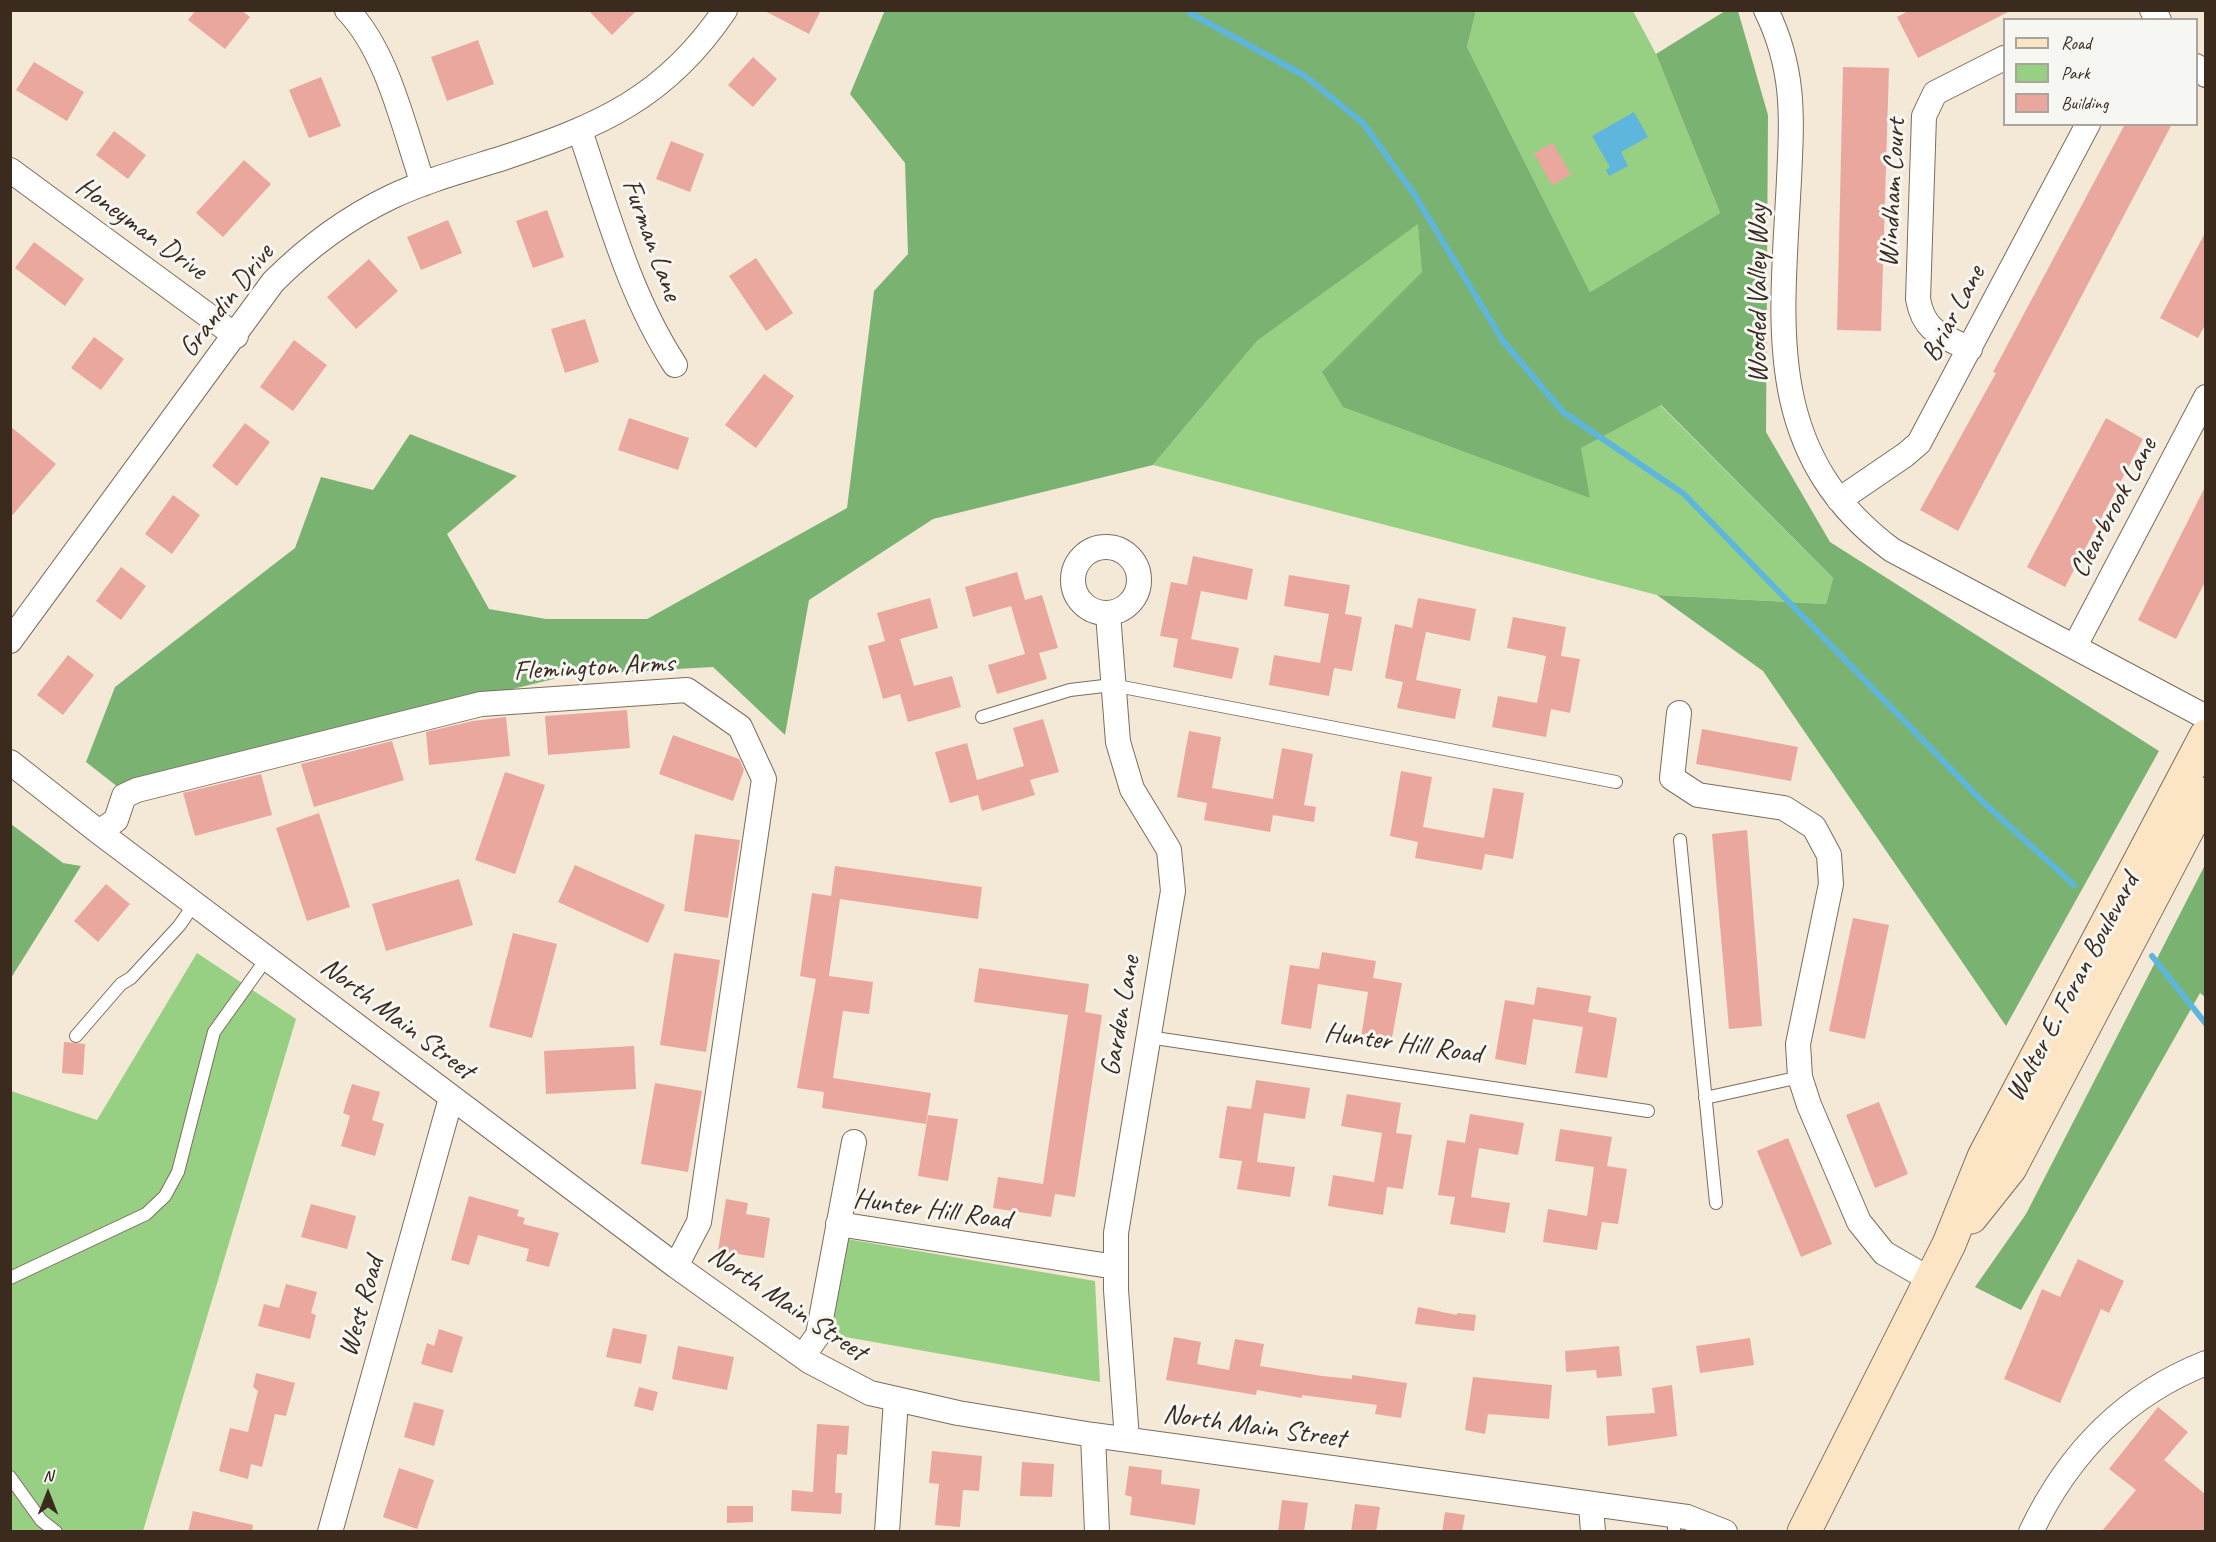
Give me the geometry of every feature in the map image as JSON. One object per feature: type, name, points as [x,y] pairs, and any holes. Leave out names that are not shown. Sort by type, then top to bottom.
[{"type":"street","points":[[346,10],[370,41],[383,68],[423,184]]},
{"type":"street","name":"Grandin Drive","points":[[10,641],[236,336],[273,282],[297,258],[357,216],[390,198],[423,184],[580,131],[618,113],[654,90],[684,63],[725,10]]},
{"type":"street","name":"Wooded Valley Way","points":[[1766,10],[1784,54],[1792,96],[1784,321],[1788,387],[1808,452],[1839,500],[1859,524],[1892,550],[2205,717]]},
{"type":"street","name":"Windham Court","points":[[1970,349],[1937,333],[1927,325],[1921,314],[1918,299],[1924,116],[1935,93],[2003,59]]},
{"type":"street","name":"Briar Lane","points":[[1839,500],[1905,455],[1918,443],[2087,126]]},
{"type":"street","name":"Furman Lane","points":[[580,131],[640,302],[675,365]]},
{"type":"street","name":"Honeyman Drive","points":[[10,170],[236,336]]},
{"type":"street","name":"Clearbrook Lane","points":[[2075,646],[2205,397]]},
{"type":"street","name":"Garden Lane","points":[[1108,614],[1112,685],[1118,742],[1124,767],[1132,789],[1169,850],[1173,869],[1173,891],[1119,1213],[1116,1267],[1127,1439]]},
{"type":"street","name":"Flemington Arms","points":[[99,832],[116,820],[124,796],[137,790],[481,704],[687,690],[740,727],[764,779],[699,1222],[676,1266]]},
{"type":"street","points":[[1679,713],[1672,778],[1698,795],[1784,808],[1814,827],[1828,855],[1831,884],[1798,1044],[1800,1077],[1809,1105],[1859,1222],[1884,1253],[1931,1280]]},
{"type":"street","name":"Walter E. Foran Boulevard","points":[[1804,1532],[1949,1244],[1984,1157],[2205,736]]},
{"type":"street","name":"North Main Street","points":[[10,762],[99,832],[676,1266],[803,1356],[860,1389],[896,1400],[1093,1435],[1591,1505],[1674,1524],[1687,1517],[1725,1532]]},
{"type":"street","name":"Walter E. Foran Boulevard","points":[[1949,1244],[2010,1168],[2205,794]]},
{"type":"street","name":"West Road","points":[[330,1532],[451,1098]]},
{"type":"street","points":[[838,1224],[854,1142]]},
{"type":"street","name":"Hunter Hill Road","points":[[803,1356],[818,1335],[838,1224],[1116,1267]]},
{"type":"street","points":[[2031,1532],[2055,1487],[2093,1436],[2143,1394],[2205,1363]]},
{"type":"street","points":[[887,1532],[896,1400]]},
{"type":"street","points":[[1093,1435],[1097,1532]]},
{"type":"street","points":[[1591,1505],[1593,1532]]},
{"type":"lane","points":[[982,717],[1070,690],[1112,685],[1616,782]]},
{"type":"lane","points":[[1680,840],[1716,1203]]},
{"type":"lane","points":[[76,1036],[121,984],[131,978],[179,926],[195,903]]},
{"type":"lane","points":[[10,1278],[146,1214],[165,1196],[178,1172],[214,1032],[267,958]]},
{"type":"lane","name":"Hunter Hill Road","points":[[1148,1037],[1648,1111]]},
{"type":"lane","points":[[1705,1098],[1800,1077]]},
{"type":"lane","points":[[10,1477],[41,1520],[56,1532]]},
{"type":"green space","points":[[885,10],[1476,11],[1467,47],[1590,292],[1720,213],[1656,54],[1725,11],[1738,11],[1768,115],[1766,432],[1830,542],[2159,751],[2006,1026],[1763,671],[1657,595],[1826,604],[1833,578],[1661,405],[1581,448],[1590,498],[1343,407],[1322,372],[1422,272],[1418,224],[1257,341],[1153,465],[933,519],[809,600],[785,735],[713,667],[570,675],[134,781],[123,791],[86,762],[115,687],[295,548],[321,477],[373,490],[410,434],[517,476],[447,534],[489,609],[546,619],[647,619],[847,508],[874,291],[908,254],[905,163],[850,94]]},
{"type":"green space","points":[[1476,11],[1633,11],[1656,54],[1720,213],[1590,292],[1467,47]]},
{"type":"green space","points":[[1418,223],[1660,405],[1833,578],[1826,604],[1657,595],[1153,465],[1257,341]]},
{"type":"green space","points":[[11,824],[63,863],[81,866],[11,978]]},
{"type":"green space","points":[[2205,865],[2205,997],[2200,993],[2021,1310],[1975,1287],[2026,1214]]},
{"type":"green space","points":[[197,953],[296,1019],[143,1531],[11,1532],[11,1091],[97,1120]]},
{"type":"green space","points":[[847,1239],[1095,1281],[1100,1382],[834,1335],[831,1319]]},
{"type":"water","points":[[1634,112],[1648,137],[1621,152],[1628,166],[1609,176],[1606,170],[1610,167],[1592,136]]},
{"type":"building","points":[[196,10],[241,10],[250,17],[225,49],[188,20]]},
{"type":"building","points":[[588,10],[637,10],[612,35]]},
{"type":"building","points":[[763,10],[821,10],[809,34]]},
{"type":"building","points":[[1910,10],[2012,10],[1918,58],[1897,17]]},
{"type":"building","points":[[478,40],[494,84],[447,101],[431,57]]},
{"type":"building","points":[[753,57],[777,79],[753,107],[728,85]]},
{"type":"building","points":[[34,62],[84,92],[67,121],[16,90]]},
{"type":"building","points":[[1843,67],[1889,68],[1881,331],[1837,330]]},
{"type":"building","points":[[321,77],[341,126],[309,138],[289,90]]},
{"type":"building","points":[[2124,126],[2171,126],[1958,531],[1920,510],[1996,373],[1993,372]]},
{"type":"building","points":[[114,131],[146,155],[128,179],[96,155]]},
{"type":"building","points":[[671,141],[704,154],[690,192],[656,179]]},
{"type":"building","points":[[1553,143],[1571,175],[1552,185],[1534,153]]},
{"type":"building","points":[[244,160],[271,184],[223,237],[196,213]]},
{"type":"building","points":[[547,210],[564,257],[533,268],[516,221]]},
{"type":"building","points":[[448,220],[462,253],[421,270],[407,237]]},
{"type":"building","points":[[2205,233],[2205,325],[2198,338],[2160,318]]},
{"type":"building","points":[[34,242],[84,279],[65,306],[15,268]]},
{"type":"building","points":[[756,258],[793,313],[766,331],[729,276]]},
{"type":"building","points":[[369,259],[398,291],[356,329],[327,297]]},
{"type":"building","points":[[585,319],[599,362],[565,373],[551,329]]},
{"type":"building","points":[[94,337],[124,359],[101,390],[71,368]]},
{"type":"building","points":[[294,340],[327,365],[293,411],[260,387]]},
{"type":"building","points":[[764,374],[794,396],[756,448],[725,425]]},
{"type":"building","points":[[629,418],[689,438],[678,470],[618,450]]},
{"type":"building","points":[[2106,418],[2143,439],[2065,587],[2027,567]]},
{"type":"building","points":[[245,423],[270,442],[237,486],[212,466]]},
{"type":"building","points":[[10,426],[56,464],[10,518]]},
{"type":"building","points":[[2205,487],[2205,582],[2176,639],[2138,620]]},
{"type":"building","points":[[173,495],[200,515],[172,554],[145,534]]},
{"type":"building","points":[[1193,556],[1253,569],[1247,600],[1201,591],[1191,639],[1239,648],[1232,679],[1173,667],[1178,639],[1160,636],[1171,582],[1187,585]]},
{"type":"building","points":[[121,567],[146,586],[121,620],[96,601]]},
{"type":"building","points":[[1017,572],[1025,600],[1042,595],[1058,648],[1039,653],[1047,679],[997,694],[988,665],[1025,654],[1011,606],[973,617],[965,587]]},
{"type":"building","points":[[1289,575],[1350,585],[1345,614],[1362,617],[1352,671],[1334,668],[1329,696],[1269,685],[1274,655],[1320,663],[1329,614],[1284,606]]},
{"type":"building","points":[[930,598],[938,628],[900,639],[914,686],[952,676],[961,707],[908,722],[900,694],[883,699],[868,646],[885,641],[877,613]]},
{"type":"building","points":[[1418,598],[1476,609],[1470,641],[1426,632],[1416,680],[1461,689],[1455,719],[1397,708],[1403,682],[1385,678],[1395,624],[1412,628]]},
{"type":"building","points":[[1513,617],[1566,627],[1561,656],[1580,659],[1570,713],[1551,709],[1546,737],[1492,727],[1498,696],[1537,703],[1546,656],[1507,648]]},
{"type":"building","points":[[68,655],[94,675],[63,715],[37,695]]},
{"type":"building","points":[[627,710],[630,748],[548,755],[545,716]]},
{"type":"building","points":[[506,717],[510,756],[429,765],[426,732],[473,721]]},
{"type":"building","points":[[1043,719],[1059,772],[1030,780],[1035,795],[982,811],[978,795],[950,803],[935,752],[967,743],[977,780],[1024,766],[1013,728]]},
{"type":"building","points":[[1702,729],[1798,747],[1791,781],[1696,764]]},
{"type":"building","points":[[1189,731],[1221,737],[1212,788],[1273,799],[1282,748],[1313,754],[1304,805],[1316,807],[1314,822],[1273,815],[1270,832],[1204,820],[1207,803],[1177,797]]},
{"type":"building","points":[[673,735],[739,759],[744,770],[733,801],[659,774]]},
{"type":"building","points":[[392,741],[404,780],[314,807],[301,764]]},
{"type":"building","points":[[1401,771],[1432,777],[1423,827],[1484,838],[1493,788],[1524,793],[1513,859],[1485,854],[1482,870],[1415,858],[1418,842],[1390,836]]},
{"type":"building","points":[[505,772],[545,785],[515,874],[475,860]]},
{"type":"building","points":[[261,774],[272,815],[195,836],[183,793]]},
{"type":"building","points":[[319,813],[350,907],[307,921],[276,828]]},
{"type":"building","points":[[1747,830],[1762,1026],[1729,1029],[1712,834]]},
{"type":"building","points":[[695,834],[740,840],[728,918],[684,911]]},
{"type":"building","points":[[575,865],[665,905],[648,943],[558,902]]},
{"type":"building","points":[[835,866],[982,887],[978,919],[840,899],[829,976],[873,982],[869,1014],[843,1011],[833,1078],[931,1093],[926,1124],[822,1108],[824,1092],[797,1088],[816,979],[800,976],[812,893],[831,896]]},
{"type":"building","points":[[459,879],[473,925],[386,951],[372,904]]},
{"type":"building","points":[[106,884],[130,904],[98,942],[74,921]]},
{"type":"building","points":[[1853,918],[1889,925],[1865,1039],[1829,1031]]},
{"type":"building","points":[[513,933],[557,944],[532,1038],[489,1027]]},
{"type":"building","points":[[1322,952],[1376,961],[1373,978],[1402,983],[1391,1043],[1361,1038],[1368,992],[1318,984],[1311,1029],[1281,1024],[1290,965],[1319,969]]},
{"type":"building","points":[[674,953],[720,960],[706,1052],[660,1045]]},
{"type":"building","points":[[979,968],[1089,984],[1085,1012],[1102,1015],[1075,1197],[1055,1194],[1051,1217],[993,1208],[998,1177],[1043,1184],[1068,1015],[974,1002]]},
{"type":"building","points":[[1537,987],[1591,996],[1588,1012],[1617,1018],[1607,1078],[1575,1073],[1583,1027],[1533,1019],[1526,1065],[1495,1059],[1505,1000],[1534,1005]]},
{"type":"building","points":[[64,1042],[85,1044],[83,1075],[62,1073]]},
{"type":"building","points":[[634,1046],[636,1089],[546,1094],[544,1051]]},
{"type":"building","points":[[1256,1080],[1310,1088],[1305,1119],[1264,1113],[1257,1162],[1295,1167],[1290,1197],[1237,1189],[1242,1161],[1219,1158],[1227,1106],[1251,1109]]},
{"type":"building","points":[[655,1083],[702,1091],[688,1172],[641,1164]]},
{"type":"building","points":[[352,1084],[380,1092],[372,1120],[384,1124],[375,1156],[341,1146],[350,1116],[343,1113]]},
{"type":"building","points":[[1347,1094],[1401,1103],[1396,1133],[1412,1135],[1403,1189],[1387,1187],[1383,1215],[1328,1206],[1333,1175],[1374,1182],[1382,1133],[1341,1126]]},
{"type":"building","points":[[1879,1102],[1908,1174],[1875,1188],[1846,1115]]},
{"type":"building","points":[[1470,1114],[1524,1123],[1518,1155],[1479,1148],[1471,1197],[1510,1203],[1505,1233],[1450,1224],[1455,1197],[1438,1195],[1447,1140],[1465,1143]]},
{"type":"building","points":[[928,1115],[958,1119],[948,1181],[918,1176]]},
{"type":"building","points":[[1560,1129],[1612,1137],[1607,1166],[1627,1169],[1618,1224],[1602,1222],[1597,1250],[1543,1242],[1548,1209],[1587,1216],[1594,1167],[1555,1161]]},
{"type":"building","points":[[1788,1138],[1832,1244],[1801,1257],[1757,1151]]},
{"type":"building","points":[[469,1196],[519,1210],[517,1216],[525,1218],[523,1224],[559,1233],[549,1267],[526,1261],[529,1249],[478,1235],[469,1265],[451,1260]]},
{"type":"building","points":[[726,1199],[748,1203],[746,1214],[770,1218],[764,1258],[718,1251]]},
{"type":"building","points":[[311,1204],[356,1216],[347,1249],[301,1237]]},
{"type":"building","points":[[2078,1259],[2124,1281],[2109,1313],[2101,1309],[2060,1403],[2004,1379],[2042,1289],[2060,1297]]},
{"type":"building","points":[[286,1284],[317,1292],[311,1313],[316,1315],[310,1339],[258,1326],[264,1304],[279,1308]]},
{"type":"building","points":[[1418,1307],[1457,1315],[1457,1313],[1476,1315],[1474,1331],[1415,1324]]},
{"type":"building","points":[[613,1328],[647,1335],[641,1364],[606,1357]]},
{"type":"building","points":[[439,1329],[463,1337],[452,1373],[421,1364],[427,1343],[434,1346]]},
{"type":"building","points":[[1174,1337],[1201,1342],[1197,1364],[1229,1370],[1235,1339],[1264,1344],[1260,1366],[1322,1376],[1352,1379],[1352,1375],[1407,1383],[1401,1418],[1375,1414],[1377,1405],[1302,1395],[1302,1398],[1257,1390],[1256,1395],[1166,1380]]},
{"type":"building","points":[[1750,1338],[1754,1365],[1700,1373],[1696,1346]]},
{"type":"building","points":[[678,1346],[734,1357],[727,1390],[672,1379]]},
{"type":"building","points":[[1619,1346],[1622,1376],[1597,1378],[1596,1370],[1566,1372],[1565,1351]]},
{"type":"building","points":[[256,1373],[295,1383],[286,1416],[275,1414],[262,1467],[251,1464],[248,1479],[219,1471],[230,1428],[248,1432],[258,1391],[253,1387]]},
{"type":"building","points":[[1473,1377],[1552,1385],[1549,1419],[1488,1414],[1485,1434],[1465,1430]]},
{"type":"building","points":[[1672,1385],[1677,1436],[1608,1446],[1606,1416],[1655,1413],[1652,1388]]},
{"type":"building","points":[[639,1387],[658,1392],[653,1411],[634,1406]]},
{"type":"building","points":[[414,1402],[444,1410],[434,1446],[404,1437]]},
{"type":"building","points":[[2158,1407],[2188,1432],[2164,1460],[2205,1494],[2205,1532],[2101,1532],[2136,1490],[2109,1469]]},
{"type":"building","points":[[817,1424],[849,1426],[847,1455],[837,1454],[835,1493],[842,1493],[841,1514],[791,1511],[792,1490],[813,1492]]},
{"type":"building","points":[[932,1451],[982,1456],[979,1491],[963,1490],[960,1527],[935,1525],[939,1484],[929,1483]]},
{"type":"building","points":[[1022,1462],[1054,1464],[1052,1497],[1020,1496]]},
{"type":"building","points":[[1129,1466],[1162,1470],[1161,1484],[1200,1489],[1195,1525],[1130,1515],[1132,1497],[1125,1495]]},
{"type":"building","points":[[399,1468],[434,1480],[417,1529],[383,1517]]},
{"type":"building","points":[[1282,1500],[1308,1503],[1304,1532],[1278,1532]]},
{"type":"building","points":[[1355,1504],[1380,1507],[1376,1532],[1351,1532]]},
{"type":"building","points":[[727,1506],[753,1506],[753,1522],[727,1523]]},
{"type":"building","points":[[193,1511],[253,1525],[252,1532],[188,1532]]},
{"type":"building","points":[[1445,1512],[1465,1515],[1462,1532],[1442,1532]]},
{"type":"waterway","points":[[1190,13],[1305,76],[1363,123],[1414,194],[1503,341],[1563,412],[1684,494],[1983,802],[2074,885]]},
{"type":"waterway","points":[[2152,956],[2206,1024]]}]
